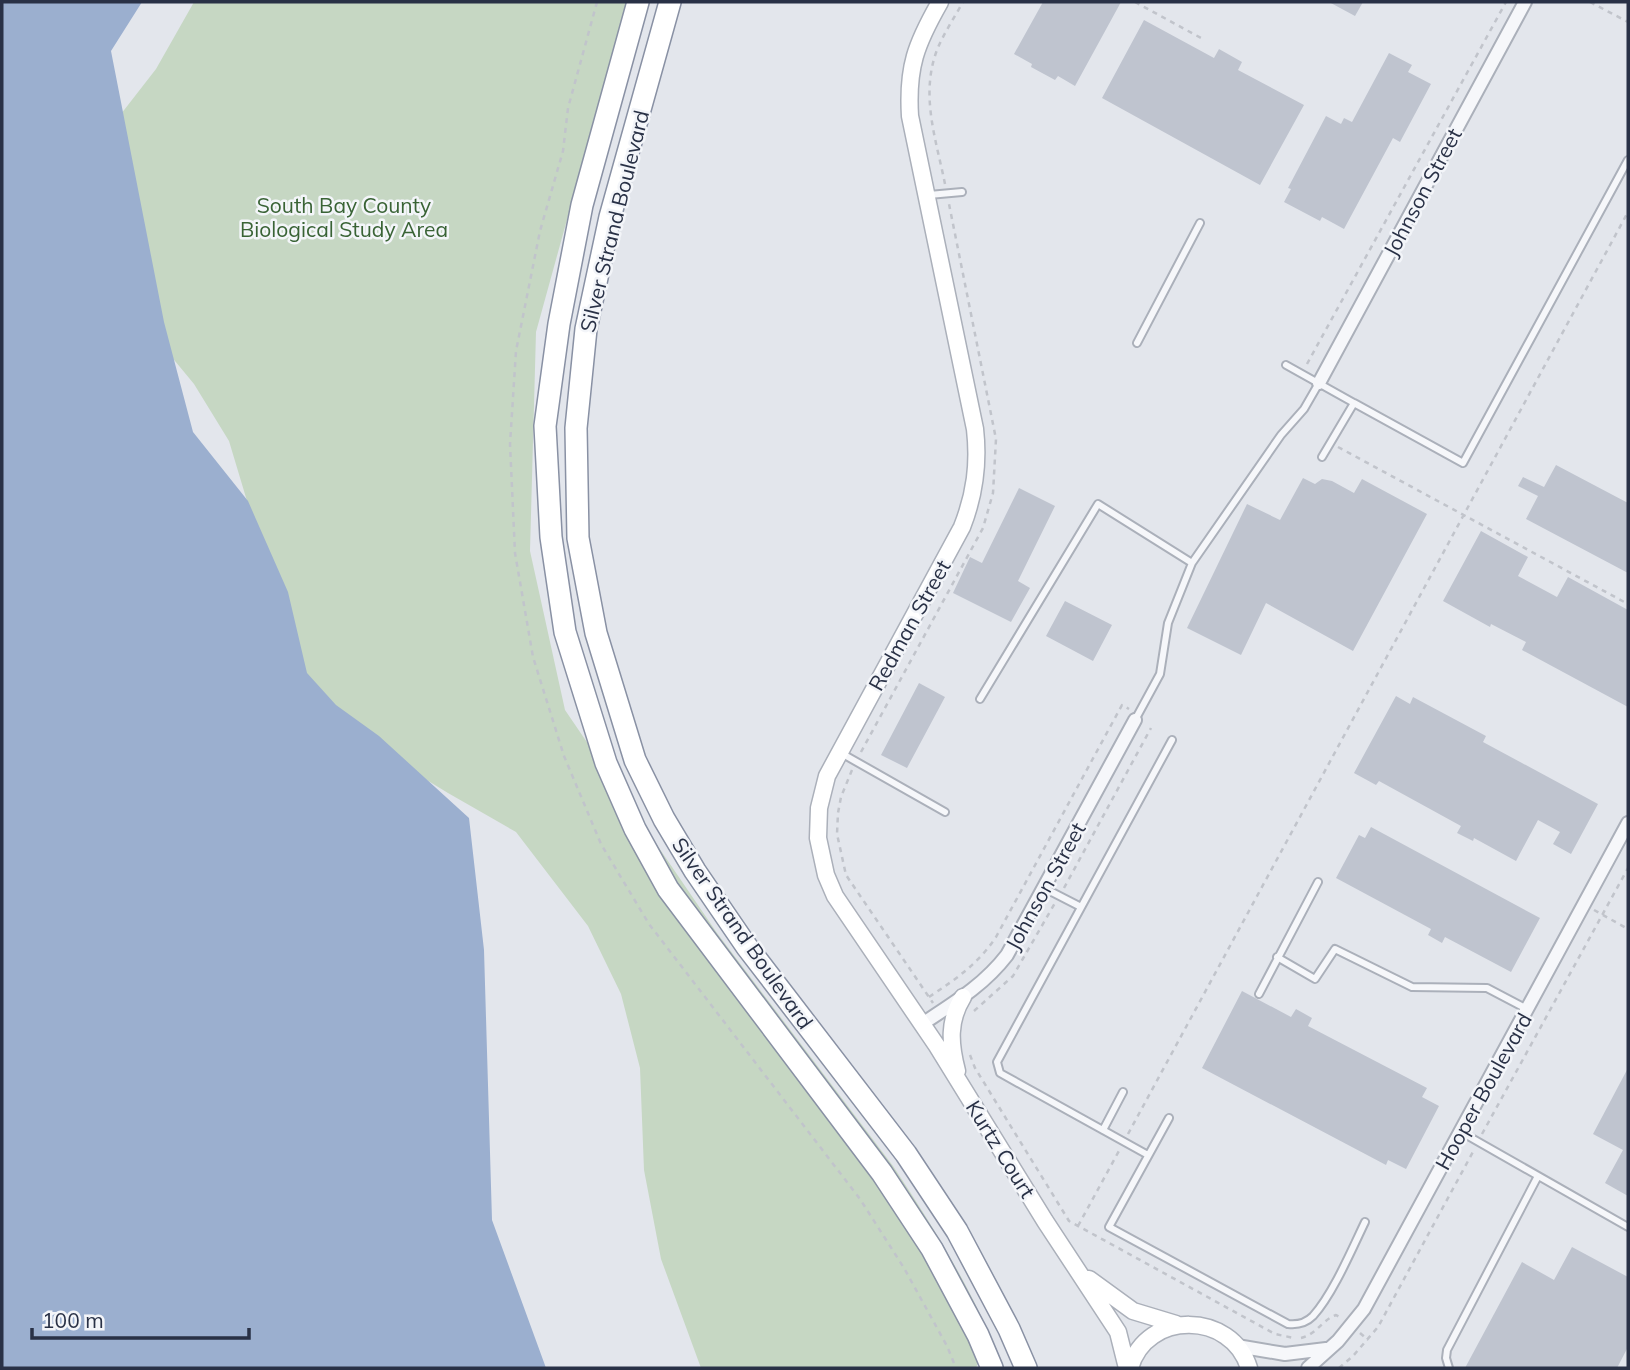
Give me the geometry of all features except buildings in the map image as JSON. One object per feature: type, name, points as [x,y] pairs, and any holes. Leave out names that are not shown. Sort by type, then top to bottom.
[{"type":"highway","name":"Silver Strand Boulevard","points":[[638,2],[582,205],[559,324],[545,426],[551,537],[565,632],[606,763],[635,829],[668,889],[882,1173],[932,1249],[978,1335],[992,1368]]},
{"type":"highway","name":"Silver Strand Boulevard","points":[[670,2],[610,218],[586,329],[576,428],[578,538],[596,633],[635,760],[682,851],[747,947],[905,1154],[957,1231],[1009,1329],[1026,1368]]},
{"type":"street","name":"Redman Street","points":[[922,1024],[835,896],[820,856],[818,818],[824,785],[839,752],[962,527],[975,487],[978,451],[975,429],[910,116],[911,68],[916,50],[940,2]]},
{"type":"street","name":"Johnson Street","points":[[1319,383],[1525,2]]},
{"type":"street","name":"Johnson Street","points":[[922,1024],[963,997],[993,972],[1007,955],[1137,717]]},
{"type":"street","name":"Hooper Boulevard","points":[[1308,1368],[1338,1341],[1364,1309],[1628,823]]},
{"type":"street","points":[[963,997],[951,1024],[952,1046],[957,1070],[975,1108]]},
{"type":"street","name":"Kurtz Court","points":[[922,1024],[1118,1332],[1129,1368]]},
{"type":"street","name":"Kurtz Court","points":[[1082,1274],[1133,1311],[1146,1317],[1179,1324],[1200,1324],[1221,1332],[1237,1346]]},
{"type":"street","points":[[1129,1368],[1140,1348],[1150,1337],[1179,1324]]},
{"type":"street","points":[[1237,1346],[1285,1354],[1327,1349]]},
{"type":"street","points":[[1237,1346],[1249,1368]]},
{"type":"lane","points":[[1286,365],[1462,463],[1628,160]]},
{"type":"lane","points":[[927,195],[962,192]]},
{"type":"lane","points":[[1137,343],[1200,223]]},
{"type":"lane","points":[[1137,717],[1160,674],[1168,623],[1192,562],[1281,435],[1304,409],[1319,383]]},
{"type":"lane","points":[[1322,457],[1354,403]]},
{"type":"lane","points":[[980,699],[1098,504],[1192,562]]},
{"type":"lane","points":[[1148,1155],[1000,1073],[997,1062],[1172,740]]},
{"type":"lane","points":[[839,752],[945,812]]},
{"type":"lane","points":[[1259,995],[1318,882]]},
{"type":"lane","points":[[1044,888],[1081,907]]},
{"type":"lane","points":[[1277,957],[1315,979],[1335,949],[1412,987],[1487,988],[1527,1010]]},
{"type":"lane","points":[[1103,1130],[1123,1092]]},
{"type":"lane","points":[[1169,1118],[1109,1227],[1288,1324],[1297,1325],[1313,1316],[1326,1297],[1365,1222]]},
{"type":"lane","points":[[1461,1132],[1628,1227]]},
{"type":"lane","points":[[1449,1368],[1447,1350],[1538,1176]]},
{"type":"path","points":[[597,2],[568,108],[563,151],[540,231],[516,351],[510,444],[515,553],[533,657],[569,769],[601,844],[635,902],[674,957],[860,1199],[904,1268],[947,1346],[956,1368]]},
{"type":"path","points":[[942,172],[931,118],[929,83],[937,50],[962,2]]},
{"type":"path","points":[[1135,2],[1201,38]]},
{"type":"path","points":[[1302,374],[1506,2]]},
{"type":"path","points":[[1590,2],[1628,22]]},
{"type":"path","points":[[1078,1227],[1628,212]]},
{"type":"path","points":[[1338,447],[1628,604]]},
{"type":"path","points":[[929,997],[969,970],[996,937],[1122,705],[1137,717]]},
{"type":"path","points":[[1339,1368],[1378,1327],[1628,868]]},
{"type":"path","points":[[1594,910],[1628,929]]},
{"type":"green space","name":"South Bay County Biological Study Area","points":[[194,2],[627,2],[536,332],[530,551],[565,710],[717,933],[893,1166],[920,1207],[957,1269],[989,1333],[976,1368],[701,1368],[661,1259],[644,1170],[640,1068],[621,994],[588,926],[516,832],[358,738],[302,684],[229,441],[194,384],[156,338],[107,132],[156,69]]},
{"type":"water","points":[[2,2],[142,2],[111,51],[164,322],[193,432],[248,501],[288,592],[307,673],[336,705],[379,736],[469,818],[484,950],[492,1220],[546,1368],[2,1368]]}]
